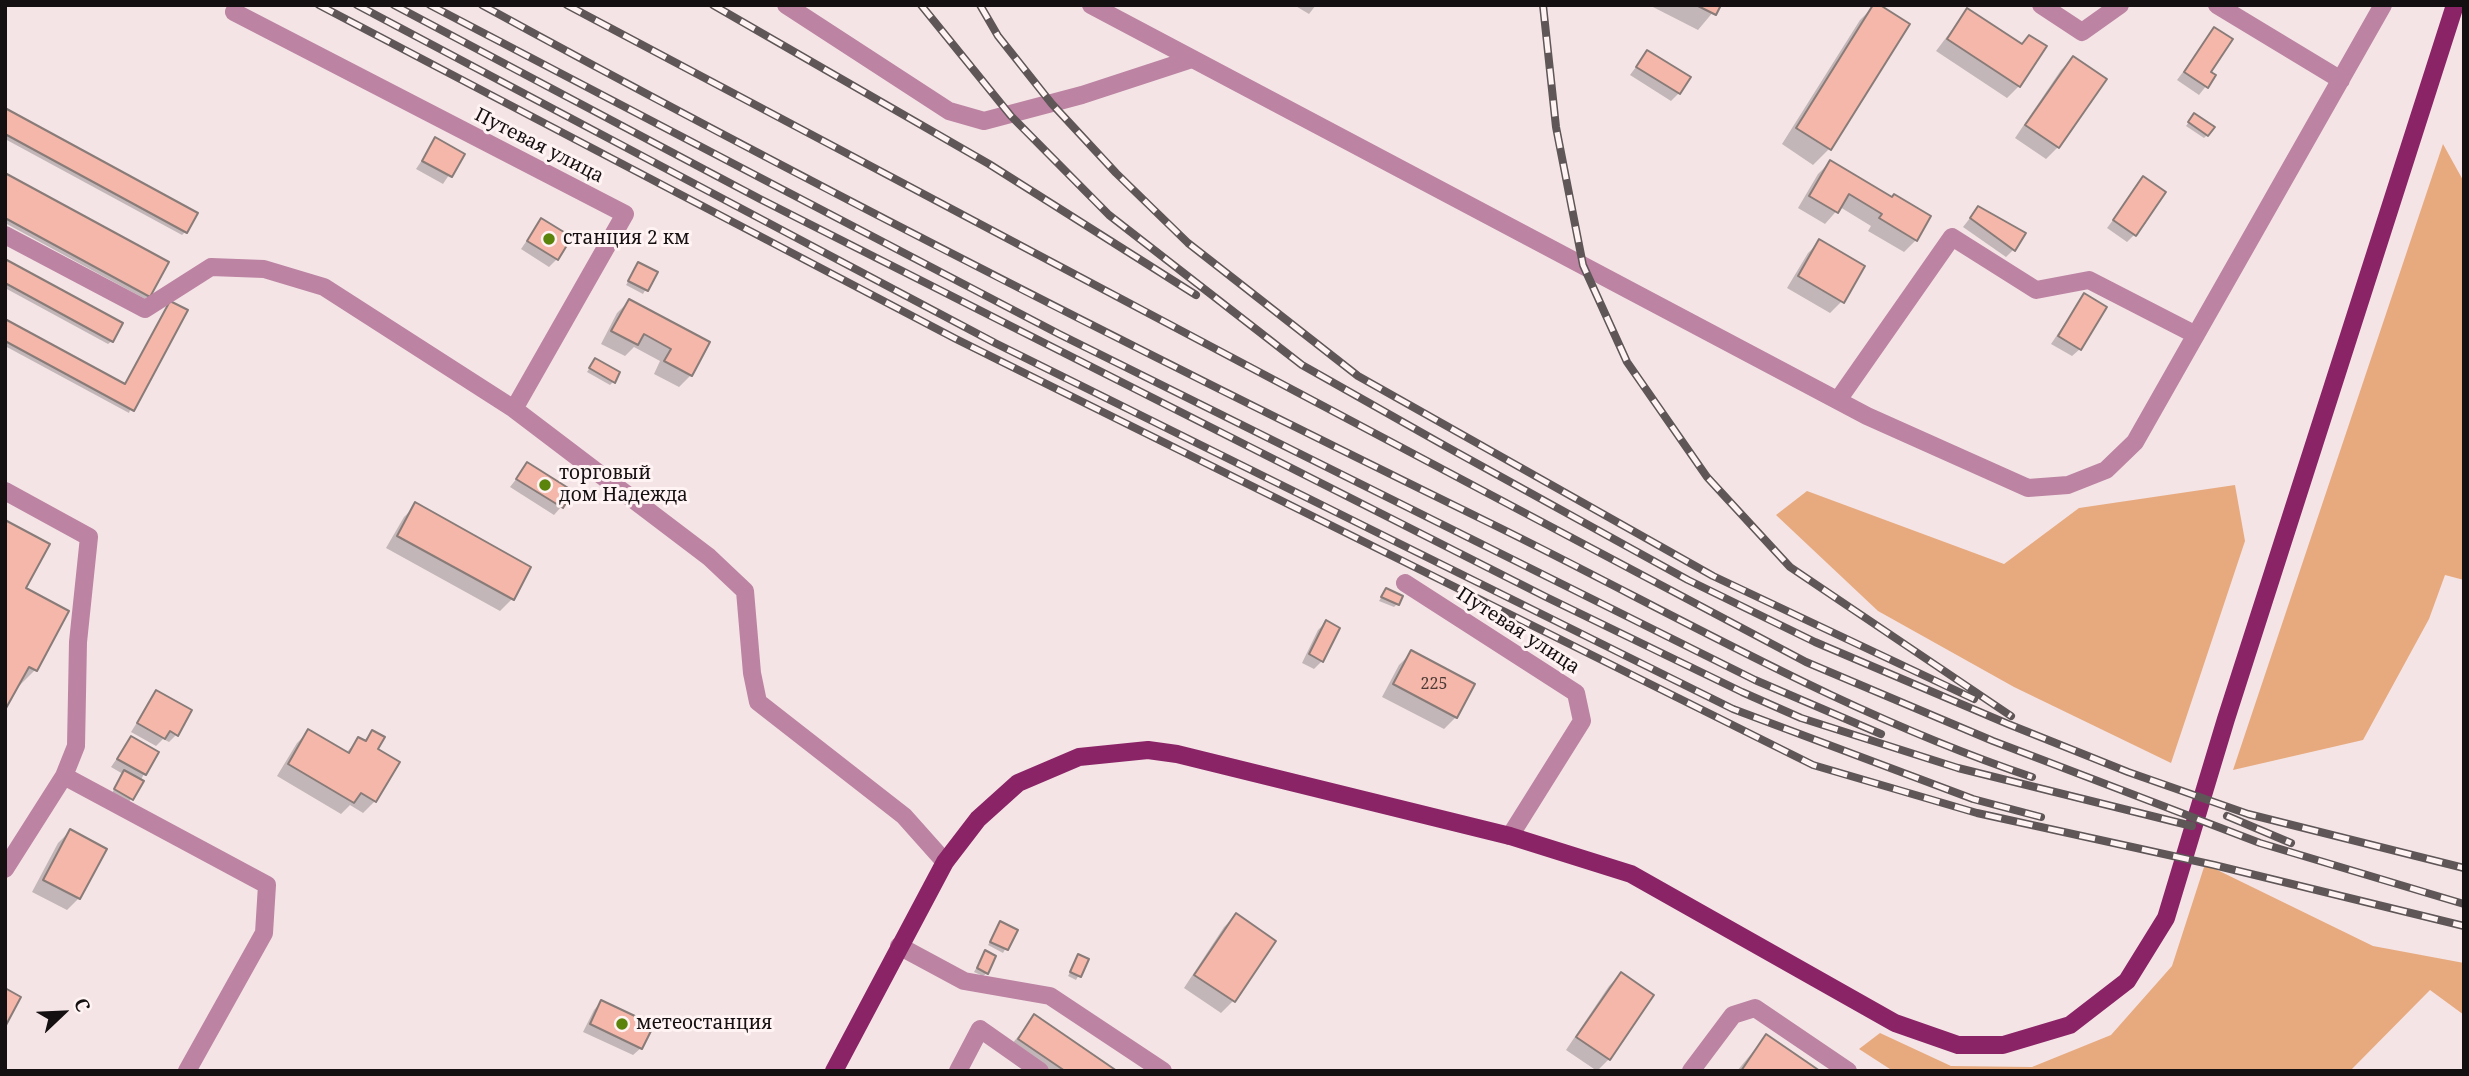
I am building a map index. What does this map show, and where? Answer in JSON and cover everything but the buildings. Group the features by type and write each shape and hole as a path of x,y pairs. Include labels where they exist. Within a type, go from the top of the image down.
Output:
{"main road":[{"path":"834,1071 945,862 978,819 1018,783 1079,757 1120,751 1148,750 1177,754 1510,836 1630,874 1895,1023 1958,1045 2003,1045 2070,1025 2127,981 2166,918 2226,719 2455,5"}],"street":[{"path":"786,5 949,111 984,121 1082,95 1192,59"},
{"path":"1091,5 1838,400 2028,488 2068,485 2106,470 2134,442 2383,5"},
{"path":"2041,5 2082,32 2120,5"},
{"path":"2217,5 2341,80"},
{"name":"Путевая улица","path":"233,12 625,214 514,409"},
{"path":"5,235 145,309 211,267 264,269 324,287 514,409 709,557 745,591 758,702 904,816 945,862"},
{"path":"1838,400 1952,237 2036,290 2089,280 2196,335"},
{"path":"5,491 89,537 78,642 76,746 64,776 5,869"},
{"name":"Путевая улица","path":"1405,583 1576,693 1582,721 1510,836"},
{"path":"64,776 267,885 264,933 187,1071"},
{"path":"899,946 964,981 1050,996 1163,1071"},
{"path":"1691,1071 1733,1015 1755,1008 1848,1071"},
{"path":"958,1071 980,1029 1040,1071"}],"shaded area":[{"path":"2443,144 2464,182 2464,580 2445,575 2429,619 2363,740 2233,770"},
{"path":"2235,485 2245,541 2171,763 2014,687 1878,611 1776,515 1807,491 2004,564 2079,508"},
{"path":"2205,864 2373,946 2464,963 2464,1015 2430,990 2350,1071 1893,1071 1859,1049 1880,1033 1951,1066 2032,1067 2111,1035 2172,966"}],"railway":[{"path":"319,5 956,339 1813,765 1977,813 2214,865 2464,926"},
{"path":"357,5 995,343 1733,709 1973,799 2041,817"},
{"path":"394,5 760,199 1546,597 1742,692 1801,718 1958,768 2192,826"},
{"path":"430,5 1059,334 1755,680 1881,734"},
{"path":"482,5 733,140 986,271 1826,693 1962,752 2032,777"},
{"path":"567,5 1806,662 1993,741 2260,843 2464,904"},
{"path":"713,5 989,164 1196,295"},
{"path":"921,5 1011,116 1109,215 1302,365 1447,447 1688,580 1815,642 2008,724 2128,772 2248,814 2464,868"},
{"path":"980,5 998,36 1052,104 1116,173 1188,243 1358,376 1713,576 1974,699"},
{"path":"1543,5 1556,127 1583,265 1627,362 1707,477 1790,567 2011,716"},
{"path":"2227,816 2291,843"}],"place":[{"name":"станция 2 км","path":"549,239"},
{"name":"торговый дом Надежда","path":"545,485"},
{"name":"метеостанция","path":"622,1024"}]}
